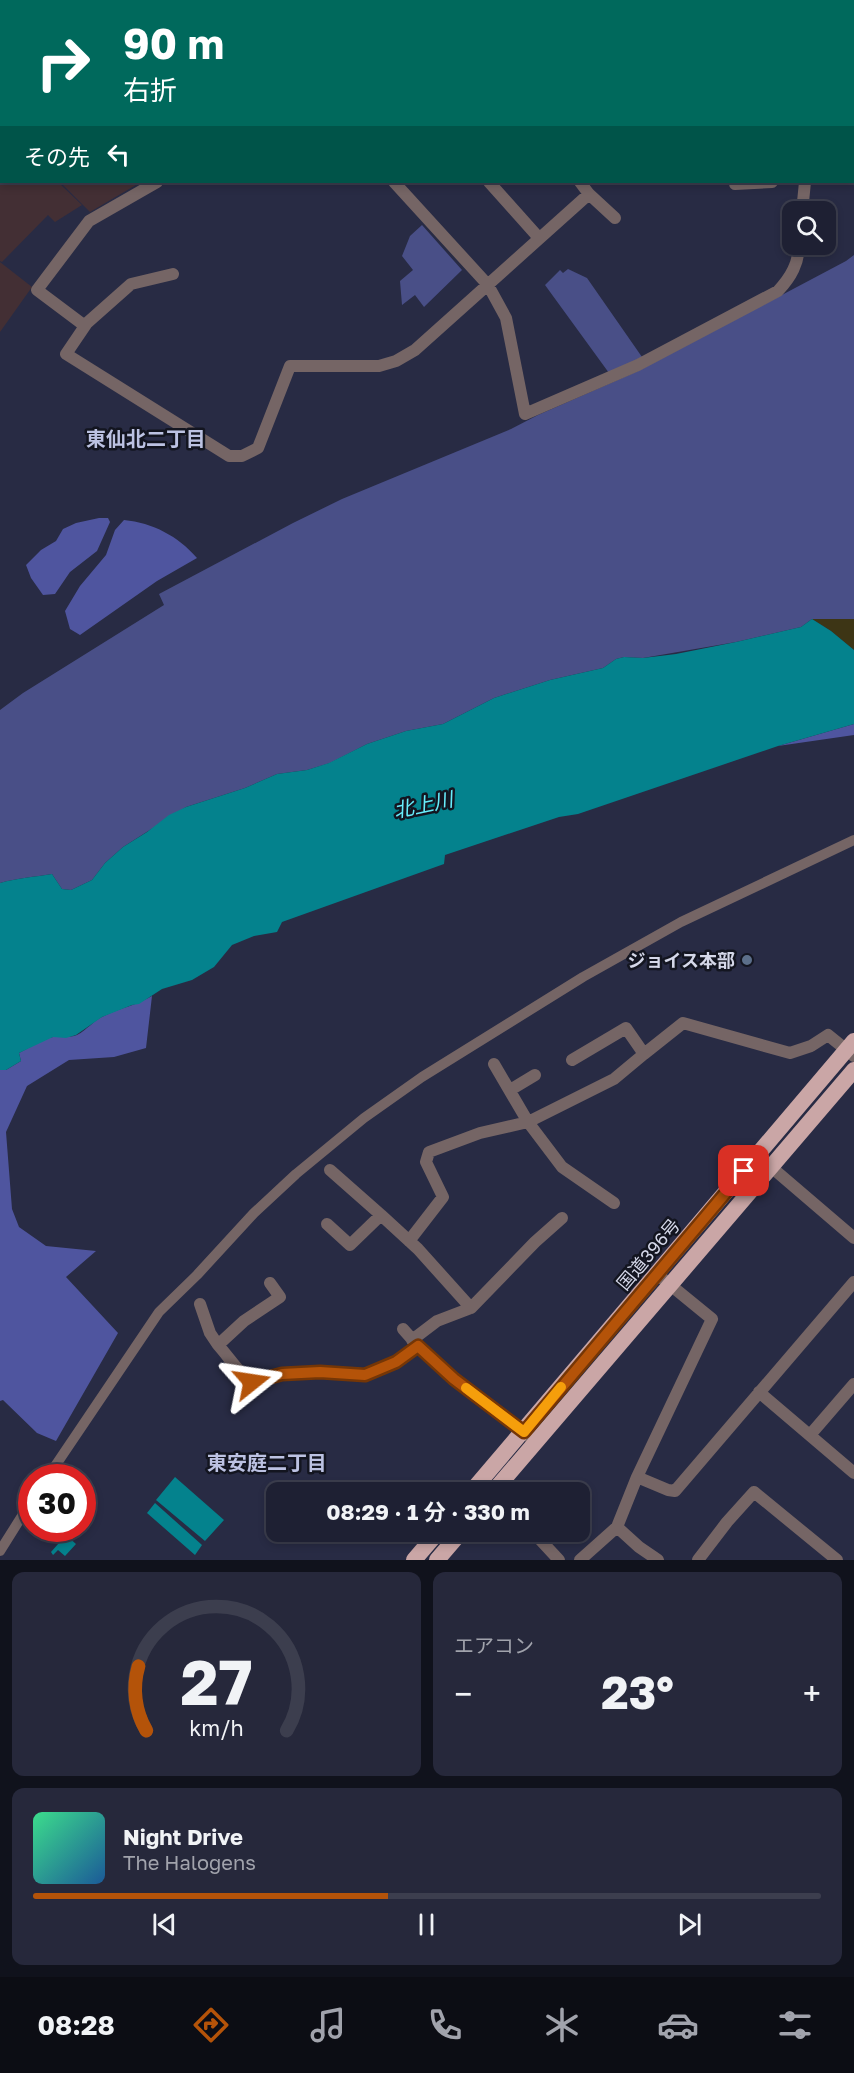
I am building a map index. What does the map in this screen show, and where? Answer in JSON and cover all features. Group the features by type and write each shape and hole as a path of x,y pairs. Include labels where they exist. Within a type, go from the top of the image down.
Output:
{"highway":[{"name":"国道396号","path":"502,1482 530,1437 657,1274 851,1049"},
{"name":"国道396号","path":"479,1482 530,1437 671,1286 770,1166 854,1070"},
{"path":"414,1560 429,1542"},
{"path":"437,1560 452,1542"}],"street":[{"path":"85,326 37,290 89,221 155,183"},
{"path":"395,183 488,285 506,318 525,414 638,365 778,291 788,280 799,255"},
{"path":"490,183 539,238"},
{"path":"581,183 615,218"},
{"path":"735,184 754,183"},
{"path":"803,201 805,183"},
{"path":"173,274 131,284 85,326 66,354 229,456 242,456 258,448 290,366 379,366 396,361 415,350 589,194"},
{"path":"56,1464 159,1312 197,1275 254,1213 296,1174 364,1118 450,1059 583,977 681,922 854,840"},
{"path":"409,1241 442,1197 426,1162 429,1152 480,1133 528,1122 614,1080 683,1023 790,1053 811,1046 828,1035 851,1049"},
{"path":"572,1060 626,1028 644,1054"},
{"path":"494,1064 528,1122 562,1167 614,1203"},
{"path":"510,1090 535,1075"},
{"path":"770,1166 854,1238"},
{"path":"330,1170 409,1241 471,1308"},
{"path":"327,1224 350,1245 381,1215"},
{"path":"200,1304 210,1333 218,1345 240,1374 252,1382 282,1374 320,1372 365,1375 396,1362 437,1321 471,1308 535,1242 562,1218"},
{"path":"580,1560 617,1527 637,1477 712,1319 657,1274"},
{"path":"218,1345 244,1321 280,1297 270,1283"},
{"path":"637,1477 675,1491 759,1392 851,1290"},
{"path":"403,1329 454,1379 530,1437"},
{"path":"810,1435 854,1384"},
{"path":"759,1392 854,1473"},
{"path":"484,1476 488,1482"},
{"path":"698,1560 754,1492 837,1560"},
{"path":"0,1551 18,1522"},
{"path":"617,1527 658,1560"},
{"path":"542,1542 559,1560"}],"shaded area":[{"path":"0,183 59,183 82,205 55,222 48,215 2,262 0,261"},
{"path":"61,183 139,183 90,212"},
{"path":"422,225 462,270 424,307 415,295 402,305 400,281 413,270 402,256 410,236"},
{"path":"854,255 854,619 812,619 801,627 736,642 643,658 616,659 603,668 550,680 494,698 443,724 406,731 367,744 330,763 307,770 277,774 245,788 186,807 123,847 105,863 92,880 71,890 62,889 52,874 0,883 0,710 23,693 164,605 159,594 293,523 342,499 511,429 638,371"},
{"path":"0,262 32,287 0,332"},
{"path":"568,269 587,278 642,357 609,373 545,285 560,270 563,273"},
{"path":"108,518 110,522 97,551 70,572 55,594 43,595 31,578 26,565 41,550 56,541 63,529 76,523"},
{"path":"124,520 145,524 164,532 182,543 197,558 157,581 80,635 70,629 65,611 80,586 106,555 115,530"},
{"path":"854,724 854,735 778,746"},
{"path":"152,996 146,1048 114,1057 69,1060 27,1086 6,1132 12,1209 19,1227 46,1246 96,1251 66,1277 118,1333 56,1441 37,1433 3,1400 0,1401 0,1070 6,1070 21,1061 19,1053 40,1042 53,1037 77,1035 100,1018"}],"sand":[{"path":"812,619 854,619 854,650 831,631"}],"water":[{"name":"北上川","path":"812,619 854,650 854,724 778,746 578,814 559,817 445,855 444,864 282,922 277,932 254,936 232,945 214,967 192,980 162,989 139,1004 102,1017 76,1035 66,1038 53,1037 19,1053 21,1061 6,1070 0,1070 0,883 52,874 62,889 71,890 92,880 105,863 123,847 169,815 186,807 245,788 277,774 307,770 329,763 367,744 406,731 443,724 494,698 550,680 603,668 616,659 676,654 736,642 801,627"},
{"path":"175,1477 224,1520 205,1541 156,1500"},
{"path":"155,1503 202,1545 195,1555 147,1513"},
{"path":"60,1542 76,1544 65,1556 58,1550 53,1555 51,1552"}],"slow traffic":[{"path":"466,1388 524,1432 561,1387"}],"place":[{"name":"ジョイス本部","path":"747,960"}],"district":[{"name":"東仙北二丁目","path":"146,438"},
{"name":"東安庭二丁目","path":"267,1462"}],"route":[{"path":"252,1382 282,1374 320,1372 365,1375 396,1362 418,1346 454,1379 524,1432 744,1171"}]}
